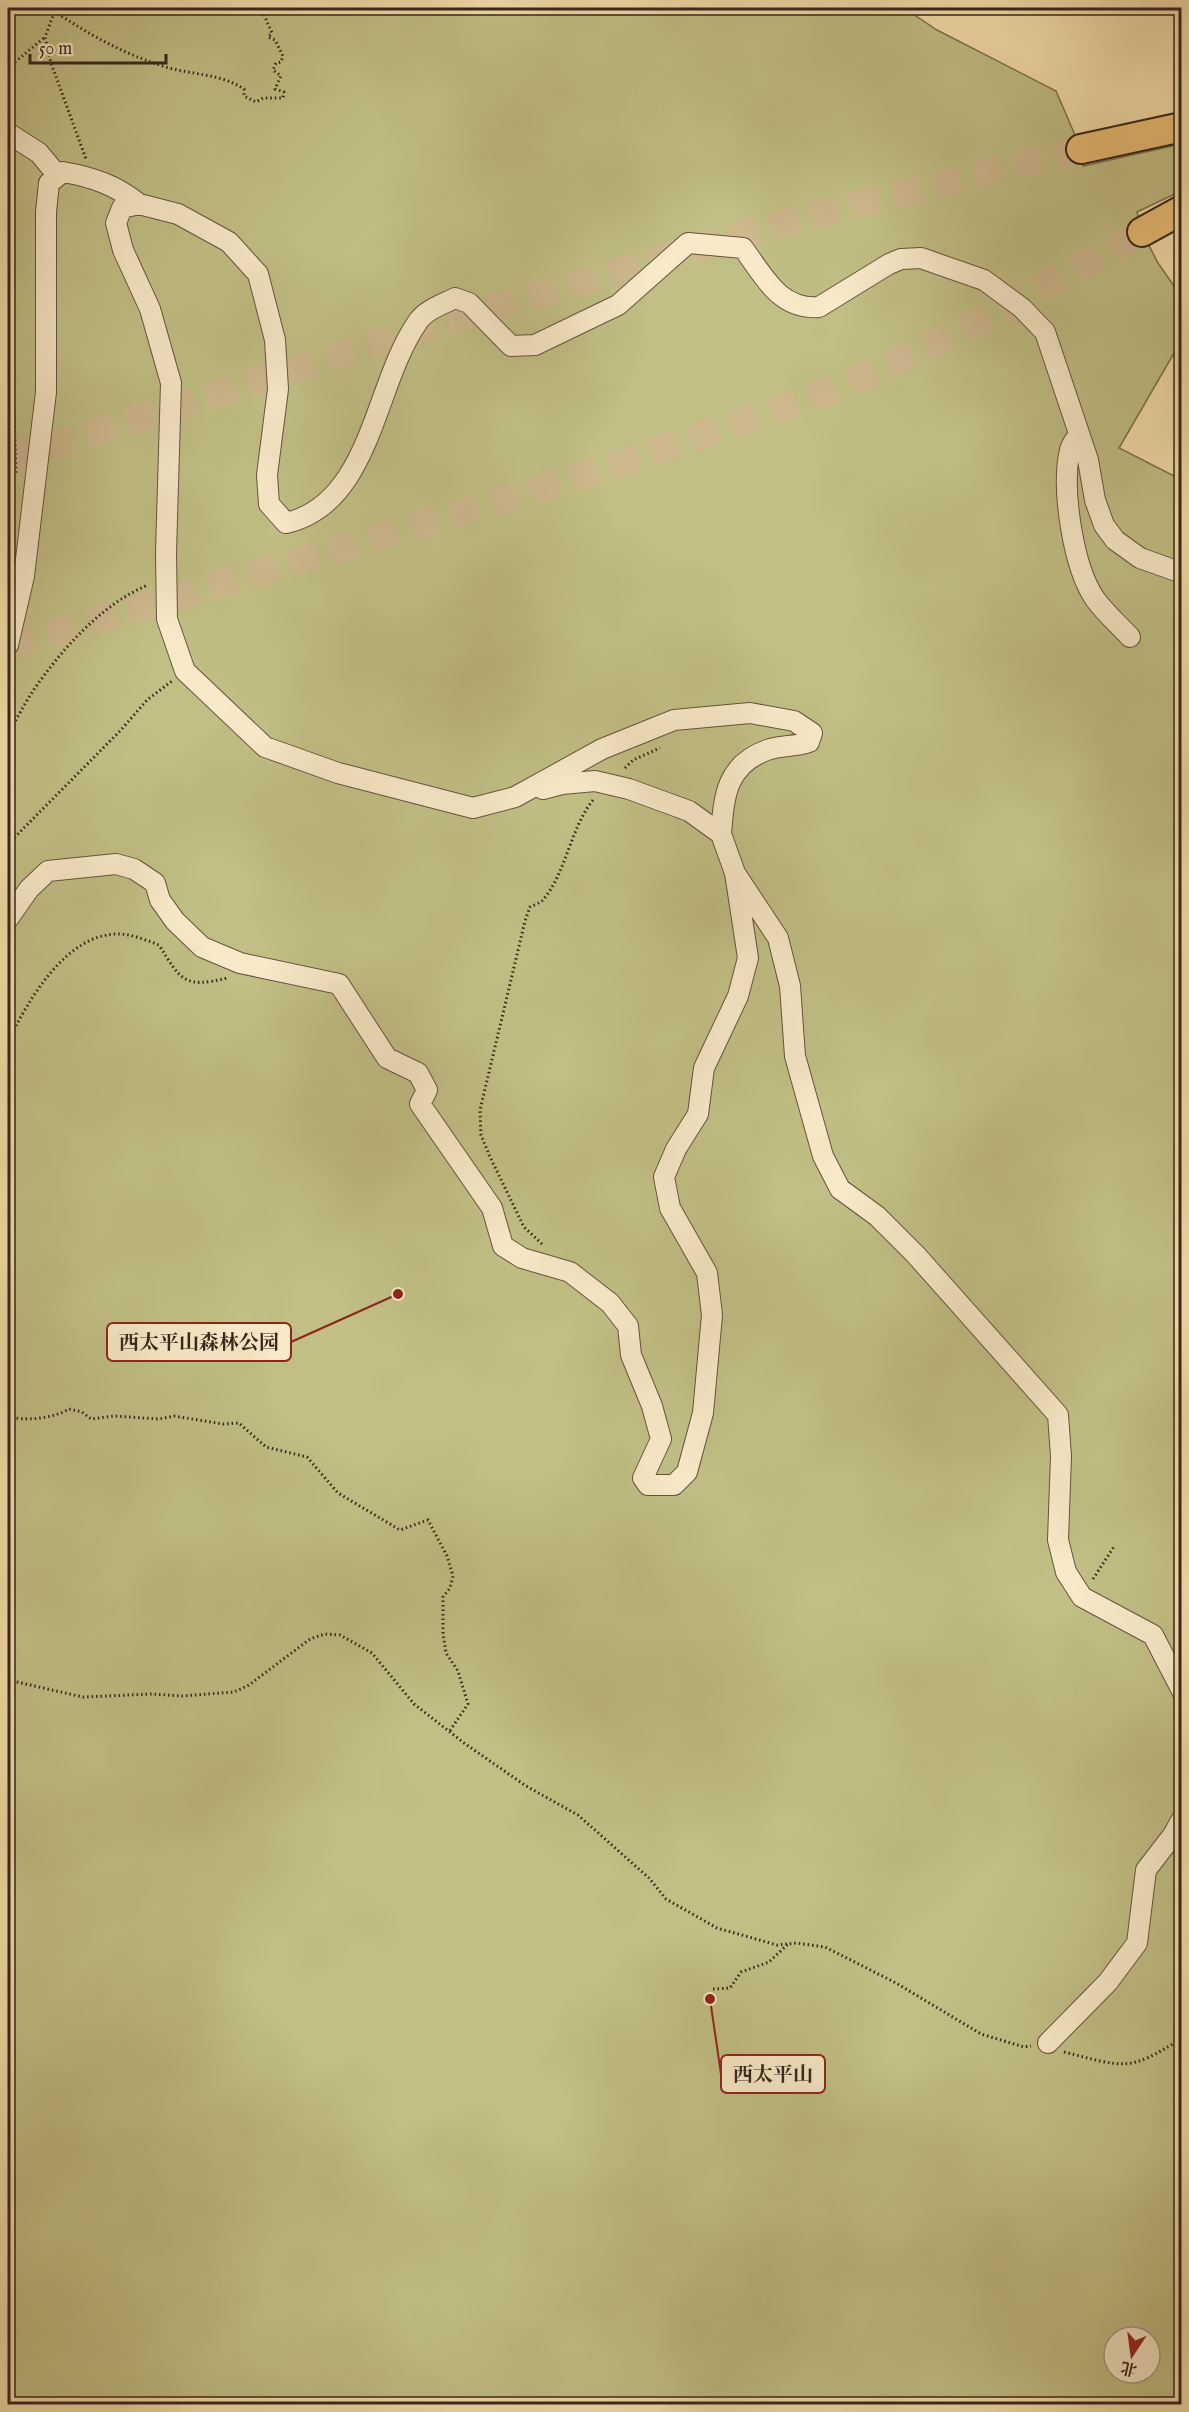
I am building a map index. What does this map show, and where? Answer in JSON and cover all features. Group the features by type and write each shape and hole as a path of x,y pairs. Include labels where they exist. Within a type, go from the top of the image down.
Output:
{"highway":[{"path":"1081,149 1182,127"},
{"path":"1142,232 1182,210"}],"lane":[{"path":"8,133 39,153 58,176"},
{"path":"8,645 24,576 46,392 46,212 49,183 63,172 93,178 125,193 139,204 178,214 228,242 258,274 275,339 278,389 267,475 269,504 286,523 305,518 331,500 355,467 375,413 416,323 427,312 454,298 469,303 511,346 535,345 618,305 688,243 742,248 781,297 804,308 819,306 901,259 921,258 984,280 1022,308 1045,332 1088,460 1095,500 1104,525 1115,540 1140,558 1182,573"},
{"path":"139,204 122,208 116,224 123,250 150,309 171,383 167,619 186,671 265,747 338,772 473,808 562,784 595,781 689,811 721,834"},
{"path":"1079,434 1070,448 1068,469 1071,528 1083,576 1095,599 1130,637"},
{"path":"8,920 29,889 48,870 116,864 134,869 155,883 160,900 175,921 202,947 240,963 339,984 387,1058 418,1073 427,1090 420,1104 492,1208 503,1246 522,1258 570,1272 610,1303 628,1326 631,1355 652,1406 661,1438 643,1478 648,1485 674,1485 687,1472 703,1413 712,1315 706,1273 670,1208 664,1177 676,1149 698,1114 704,1068 738,996 748,958 735,873 721,834 723,800 737,767 768,750 794,747 809,742 812,734 794,722 750,713 674,720 602,749 515,797"},
{"path":"735,873 778,938 790,986 795,1056 823,1156 840,1189 877,1216 916,1255 1058,1415 1061,1456 1058,1540 1066,1572 1082,1597 1153,1635 1182,1692"},
{"path":"1048,2043 1108,1982 1137,1943 1146,1870 1182,1819"}],"path":[{"path":"8,68 45,37 55,9 99,41 168,68 230,80 244,89 244,96 256,102 263,98 283,98 284,92 275,90 281,76 273,70 283,56 275,40 268,37 272,33 261,8"},
{"path":"45,37 51,63 93,178"},
{"path":"8,350 14,413 14,467 19,481 35,481"},
{"path":"8,732 35,688 74,640 127,596 166,577"},
{"path":"8,844 121,730 147,700 186,671"},
{"path":"544,1245 524,1227 481,1135 480,1110 525,921 530,907 542,902 555,878 581,815 604,783 633,760 663,746"},
{"path":"8,1042 43,984 80,943 121,933 159,945 177,974 187,980 207,983 230,977"},
{"path":"8,1416 36,1418 62,1414 69,1409 82,1412 91,1419 114,1416 159,1419 174,1416 223,1424 239,1423 266,1447 307,1456 338,1493 400,1530 428,1520 447,1556 453,1576 450,1588 443,1597 443,1634 446,1653 458,1671 468,1704 450,1731"},
{"path":"1082,1597 1115,1545"},
{"path":"8,1680 83,1697 152,1694 182,1696 234,1692 249,1685 310,1639 325,1634 340,1635 372,1653 414,1704 519,1781 578,1815 649,1878 666,1899 717,1928 777,1945 825,1947 997,2041 1024,2047 1048,2043 1058,2050 1121,2066 1148,2060 1182,2038"},
{"path":"712,1989 730,1988 741,1972 769,1962 788,1944"}],"shaded area":[{"path":"8,8 904,8 937,30 1056,91 1081,149 1083,166 1181,144 1181,191 1137,212 1142,232 1158,263 1181,296 1181,341 1119,448 1182,480 1181,2404 10,2404 8,2400"}],"tunnel":[{"path":"8,460 441,322 594,279 758,229 1081,149"},
{"path":"8,646 546,487 718,430 849,383 979,322 1142,232"}],"place":[{"name":"西太平山森林公园","path":"398,1294"},
{"name":"西太平山","path":"710,1999"}]}
